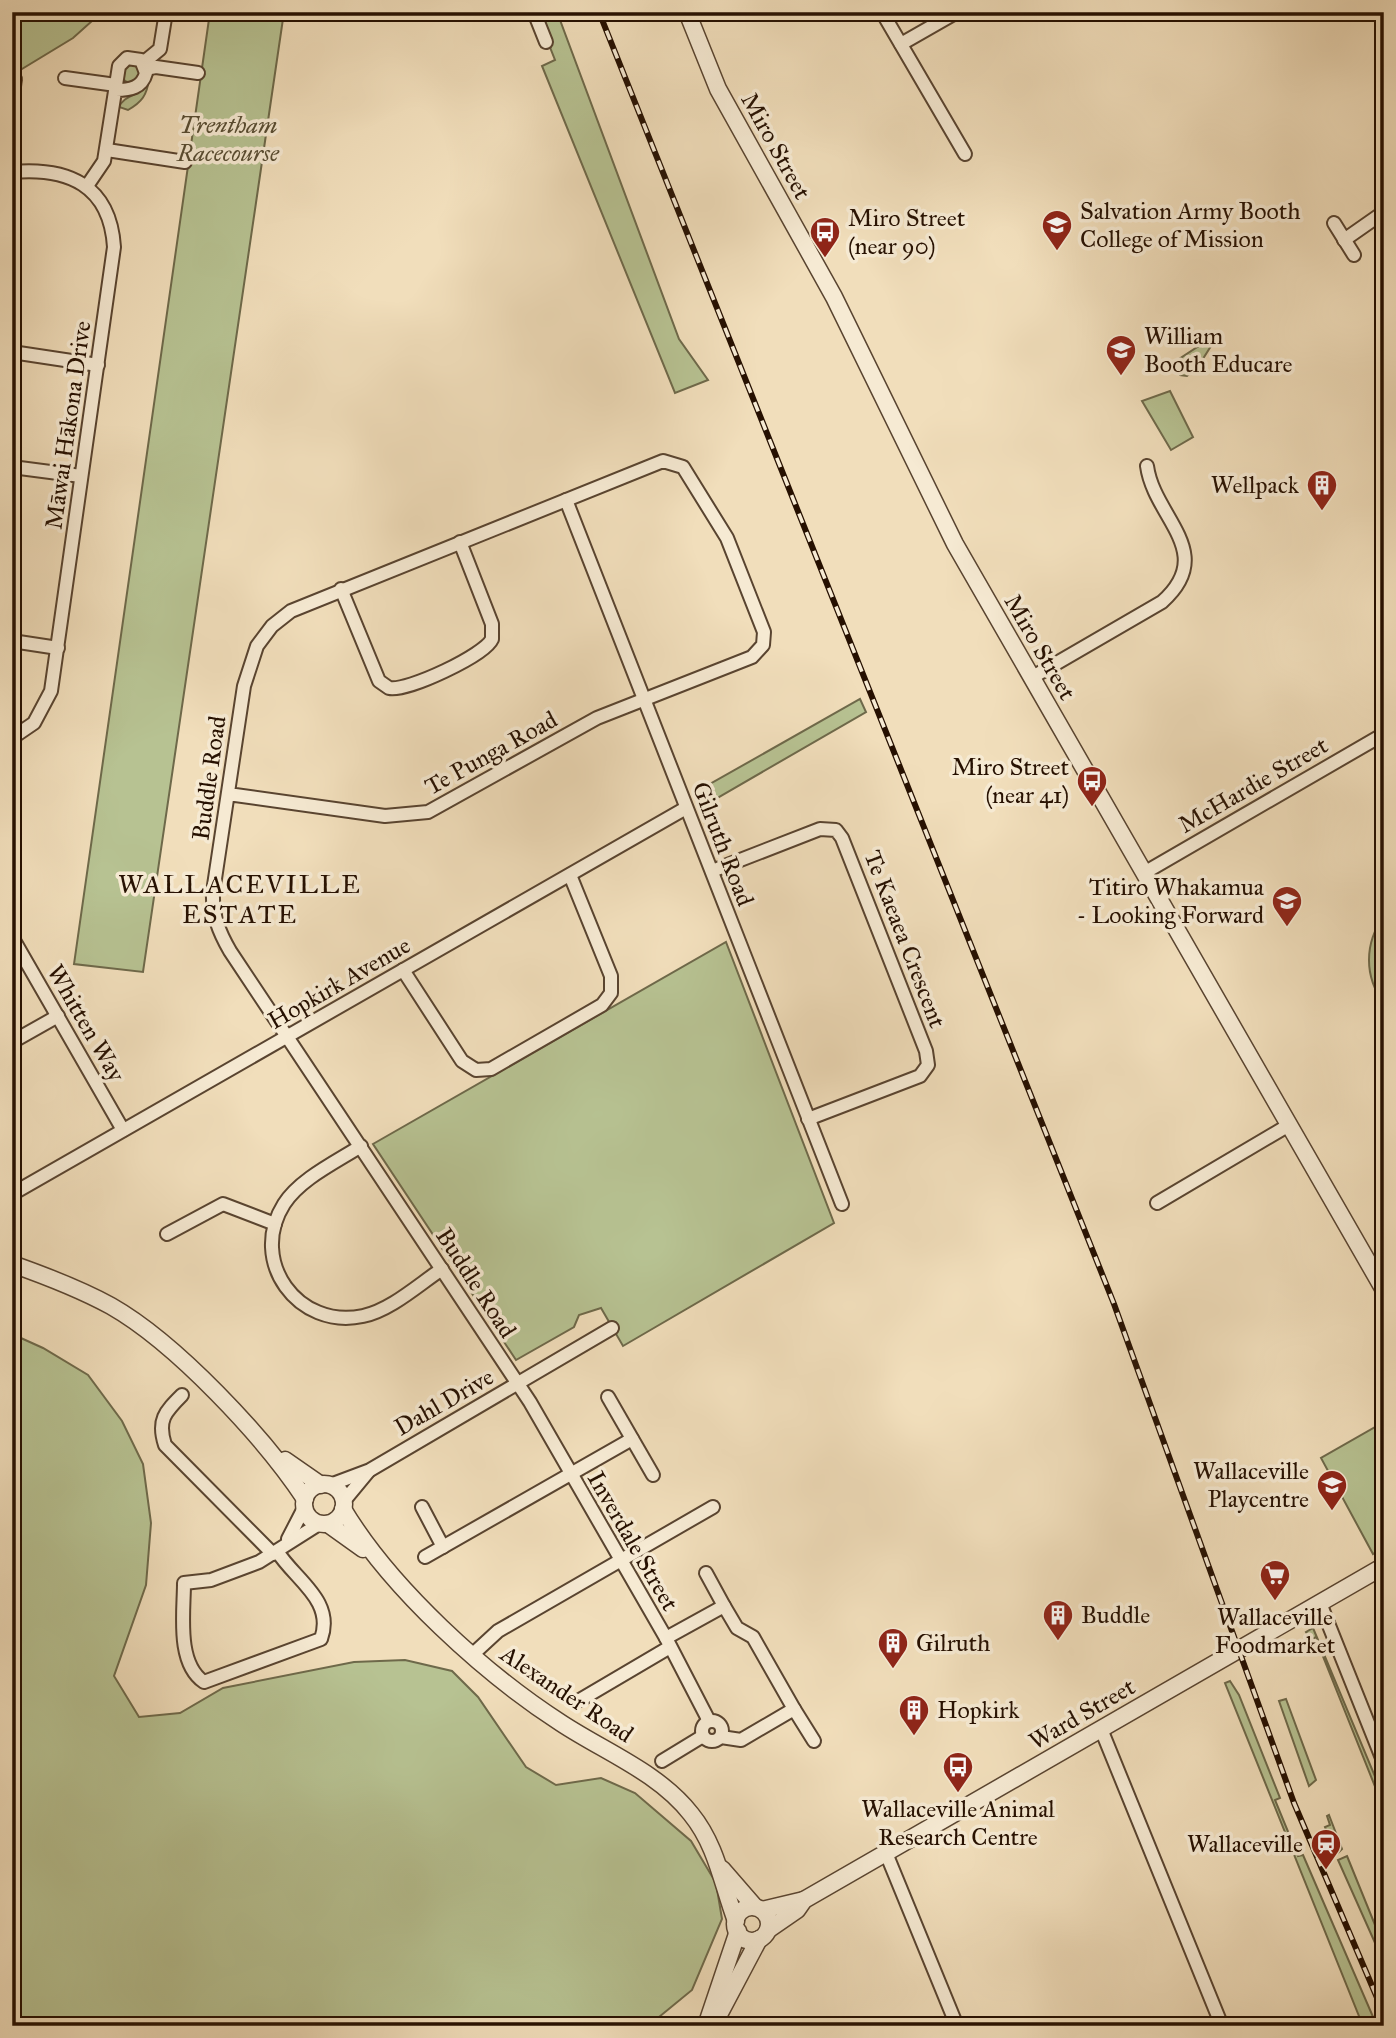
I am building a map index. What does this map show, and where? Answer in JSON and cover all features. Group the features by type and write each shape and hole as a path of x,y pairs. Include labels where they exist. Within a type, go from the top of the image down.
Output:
{"street":[{"path":"65,78 116,87 136,87 145,78 144,66 160,49 166,12"},
{"path":"534,12 546,42"},
{"name":"Miro Street","path":"687,12 718,89 816,263 949,532 1384,1290"},
{"path":"882,12 965,154"},
{"path":"901,44 957,12"},
{"path":"12,172 54,172 87,186 101,167 107,150 119,66 124,60 134,57 144,66 198,73"},
{"path":"12,100 15,79"},
{"path":"107,150 185,162"},
{"name":"Māwai Hākona Drive","path":"12,738 34,723 51,691 98,365 114,247 107,212 87,186"},
{"path":"1344,240 1384,212"},
{"path":"1334,223 1354,255"},
{"path":"12,352 98,365"},
{"name":"Te Punga Road","path":"228,794 385,816 417,815 447,803 597,718 756,655 764,640 763,627 725,534 679,464 663,461 566,500"},
{"path":"1031,678 1162,602 1175,590 1182,578 1186,552 1149,480 1147,466"},
{"path":"12,467 81,477"},
{"name":"Buddle Road","path":"517,1384 222,938 214,915 213,892 247,671 257,646 272,626 291,611 341,589 566,500"},
{"name":"Gilruth Road","path":"566,500 808,1119 830,1193 842,1205"},
{"path":"341,589 379,681 389,688 408,687 479,653 492,639 492,624 460,542"},
{"path":"12,640 58,648"},
{"name":"McHardie Street","path":"1144,873 1384,734"},
{"name":"Hopkirk Avenue","path":"12,1194 687,808"},
{"name":"Te Kaeaea Crescent","path":"712,871 820,829 836,830 847,850 926,1051 928,1065 920,1076 808,1119"},
{"path":"403,970 462,1061 476,1070 491,1069 602,1005 611,993 611,976 570,875"},
{"name":"Whitten Way","path":"12,937 123,1130"},
{"path":"12,1042 58,1016"},
{"path":"1157,1203 1289,1125"},
{"path":"361,1146 292,1193 275,1224 271,1250 279,1279 300,1303 324,1315 354,1318 370,1314 442,1269"},
{"path":"167,1234 223,1204 275,1224"},
{"name":"Alexander Road","path":"12,1264 90,1295 135,1322 177,1356 263,1444 305,1504 310,1519 324,1524 379,1561 472,1655 521,1697 662,1784 692,1815 720,1867 737,1926"},
{"name":"Dahl Drive","path":"325,1485 370,1470 612,1328"},
{"name":"Inverdale Street","path":"517,1384 668,1643 709,1721 721,1725 721,1737"},
{"path":"182,1395 163,1414 161,1422 165,1445 279,1549 318,1599 323,1613 321,1639 215,1680 204,1682 198,1678 184,1644 184,1583 211,1580 279,1549 339,1518 344,1505"},
{"path":"608,1397 653,1475"},
{"path":"425,1557 632,1439"},
{"name":"Alexander Road","path":"263,1444 325,1485 339,1491 344,1505 379,1561"},
{"name":"Dahl Drive","path":"344,1505 370,1470"},
{"path":"279,1549 310,1491 325,1485"},
{"path":"422,1507 443,1547"},
{"path":"472,1655 498,1631 713,1507"},
{"name":"Ward Street","path":"759,1909 803,1900 1384,1566"},
{"path":"706,1573 737,1628 753,1637 814,1741"},
{"path":"1320,1603 1384,1763"},
{"path":"580,1700 724,1606"},
{"path":"703,1736 711,1742 721,1737 741,1740 794,1709"},
{"path":"703,1736 703,1726 709,1721"},
{"path":"1101,1729 1222,2026"},
{"path":"662,1760 703,1736"},
{"path":"886,1853 957,2026"},
{"name":"Alexander Road","path":"720,1867 759,1909"},
{"name":"Ward Street","path":"713,2026 763,1935 797,1910 803,1900"},
{"path":"706,2026 737,1926 745,1909 759,1909 768,1919 763,1935 749,1940 737,1926"}],"green space":[{"path":"12,12 102,12 73,38 12,75"},
{"name":"Trentham Racecourse","path":"210,12 284,12 143,972 74,964"},
{"path":"536,12 557,12 679,339 708,380 675,393 542,66 555,60"},
{"path":"131,65 137,68 140,74 137,80 131,83 125,80 122,74 125,68"},
{"path":"149,79 140,101 128,110 119,107 126,99 143,89"},
{"path":"1205,342 1211,346 1199,365 1187,376 1180,375 1176,361"},
{"path":"1170,391 1193,437 1171,450 1142,401"},
{"path":"860,699 866,712 700,808 694,793"},
{"path":"1384,916 1384,1003 1373,982 1369,960 1373,937"},
{"path":"726,942 834,1223 623,1346 601,1308 579,1315 574,1327 516,1360 373,1144"},
{"path":"12,1334 43,1348 88,1375 122,1421 143,1464 151,1523 146,1585 114,1676 139,1717 180,1713 223,1688 354,1662 405,1660 452,1671 478,1697 526,1767 556,1785 601,1778 635,1793 691,1841 716,1883 722,1919 692,1990 648,2026 12,2026"},
{"path":"1384,1422 1384,1547 1373,1554 1321,1458"},
{"path":"1313,1628 1384,1798 1384,1809 1320,1649 1312,1649 1319,1643 1316,1637 1311,1640 1306,1632"},
{"path":"1230,1681 1239,1695 1280,1798 1275,1800 1298,1856 1303,1855 1377,2026 1363,2026 1225,1683"},
{"path":"1286,1699 1316,1780 1309,1786 1279,1701"},
{"path":"1329,1815 1342,1849 1336,1855 1325,1827 1330,1825"},
{"path":"1347,1856 1384,1947 1384,1963 1338,1860"}],"railway":[{"path":"599,12 1114,1304 1294,1803 1384,2014"}],"place":[{"name":"Salvation Army Booth College of Mission","path":"1057,252"},
{"name":"Miro Street (near 90)","path":"825,259"},
{"name":"William Booth Educare","path":"1121,377"},
{"name":"Wellpack","path":"1322,512"},
{"name":"Miro Street (near 41)","path":"1092,808"},
{"name":"Titiro Whakamua - Looking Forward","path":"1287,928"},
{"name":"Wallaceville Playcentre","path":"1332,1512"},
{"name":"Wallaceville Foodmarket","path":"1275,1602"},
{"name":"Buddle","path":"1058,1642"},
{"name":"Gilruth","path":"893,1670"},
{"name":"Hopkirk","path":"914,1737"},
{"name":"Wallaceville Animal Research Centre","path":"958,1794"},
{"name":"Wallaceville","path":"1326,1871"}],"district":[{"name":"WALLACEVILLE ESTATE","path":"240,899"}]}
